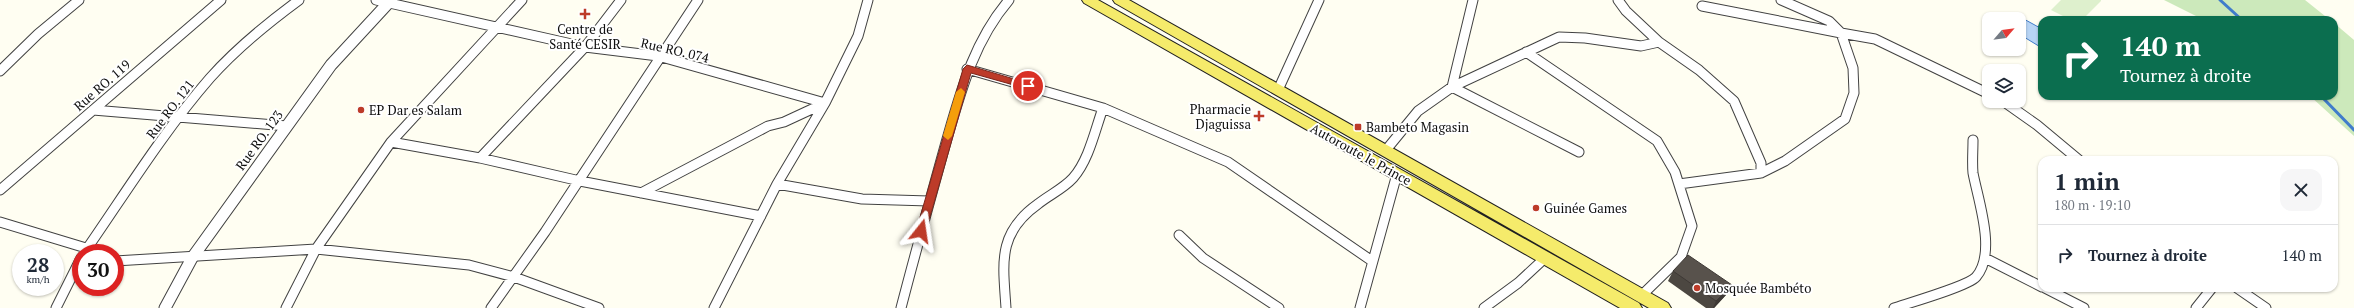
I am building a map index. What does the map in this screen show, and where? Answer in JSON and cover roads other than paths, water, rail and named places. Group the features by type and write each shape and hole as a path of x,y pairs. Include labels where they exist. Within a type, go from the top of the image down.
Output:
{"main road":[{"name":"Autoroute le Prince","path":"1088,0 1545,258 1638,302 1663,308"},
{"name":"Autoroute le Prince","path":"1119,0 1386,150 1638,302"}],"street":[{"path":"0,71 38,34 79,0"},
{"name":"Rue RO. 119","path":"0,190 222,0"},
{"name":"Rue RO. 121","path":"90,244 178,117 211,77 276,17 299,0"},
{"name":"Rue RO. 074","path":"376,0 390,1 496,28 585,47 658,56 825,103"},
{"path":"286,308 316,250 391,142 522,0"},
{"path":"480,158 585,47 622,0"},
{"path":"490,308 514,278 580,181 658,56 698,0"},
{"path":"714,308 777,184 825,103 858,36 868,0"},
{"path":"901,308 929,201 967,69 998,11 1009,0"},
{"path":"1278,90 1319,0"},
{"path":"1452,87 1473,0"},
{"path":"1618,0 1626,11 1659,42 1699,70 1734,101 1761,163 1761,173"},
{"path":"1679,184 1761,173 1785,161 1845,119 1854,93 1853,68 1842,33 1829,21 1781,0"},
{"name":"Rue RO. 123","path":"165,308 192,258 331,65 390,1"},
{"path":"1702,6 1875,40 1982,91"},
{"path":"1386,150 1418,110 1452,87 1559,37 1585,38 1641,46 1659,42"},
{"path":"1526,52 1656,141 1675,172 1692,226 1681,257 1638,302"},
{"path":"967,69 1103,108 1228,162 1372,261"},
{"path":"1452,87 1579,152"},
{"path":"641,194 666,178 762,130 825,103"},
{"path":"1006,308 1004,253 1009,231 1022,215 1073,178 1081,164 1103,108"},
{"path":"2013,108 2037,125 2074,156"},
{"path":"93,110 287,126"},
{"path":"1894,308 1950,289 1976,277 1985,258 1984,219 1973,172 1974,140"},
{"path":"391,142 480,158 641,194 761,216"},
{"path":"1360,308 1397,174"},
{"path":"777,184 862,199 929,201"},
{"path":"0,222 72,252"},
{"path":"1178,235 1203,258 1279,308"},
{"path":"124,261 316,250 469,265 514,278 599,308"},
{"path":"1484,308 1518,283 1545,258"},
{"path":"1985,258 2038,285"},
{"name":"Rue RO. 121","path":"56,308 72,276"},
{"path":"2053,292 2084,308"},
{"path":"2196,308 2209,292"},
{"path":"2243,292 2266,308"}],"water":[{"path":"2026,20 2038,27 2038,46 2026,38"}],"waterway":[{"path":"2220,0 2238,16"},
{"path":"2325,100 2354,130"}],"place":[{"name":"Centre de Santé CESIR","path":"585,14"},
{"name":"EP Dar es Salam","path":"361,110"},
{"name":"Pharmacie Djaguissa","path":"1259,116"},
{"name":"Bambeto Magasin","path":"1358,127"},
{"name":"Guinée Games","path":"1536,208"},
{"name":"Mosquée Bambéto","path":"1697,288"}]}
